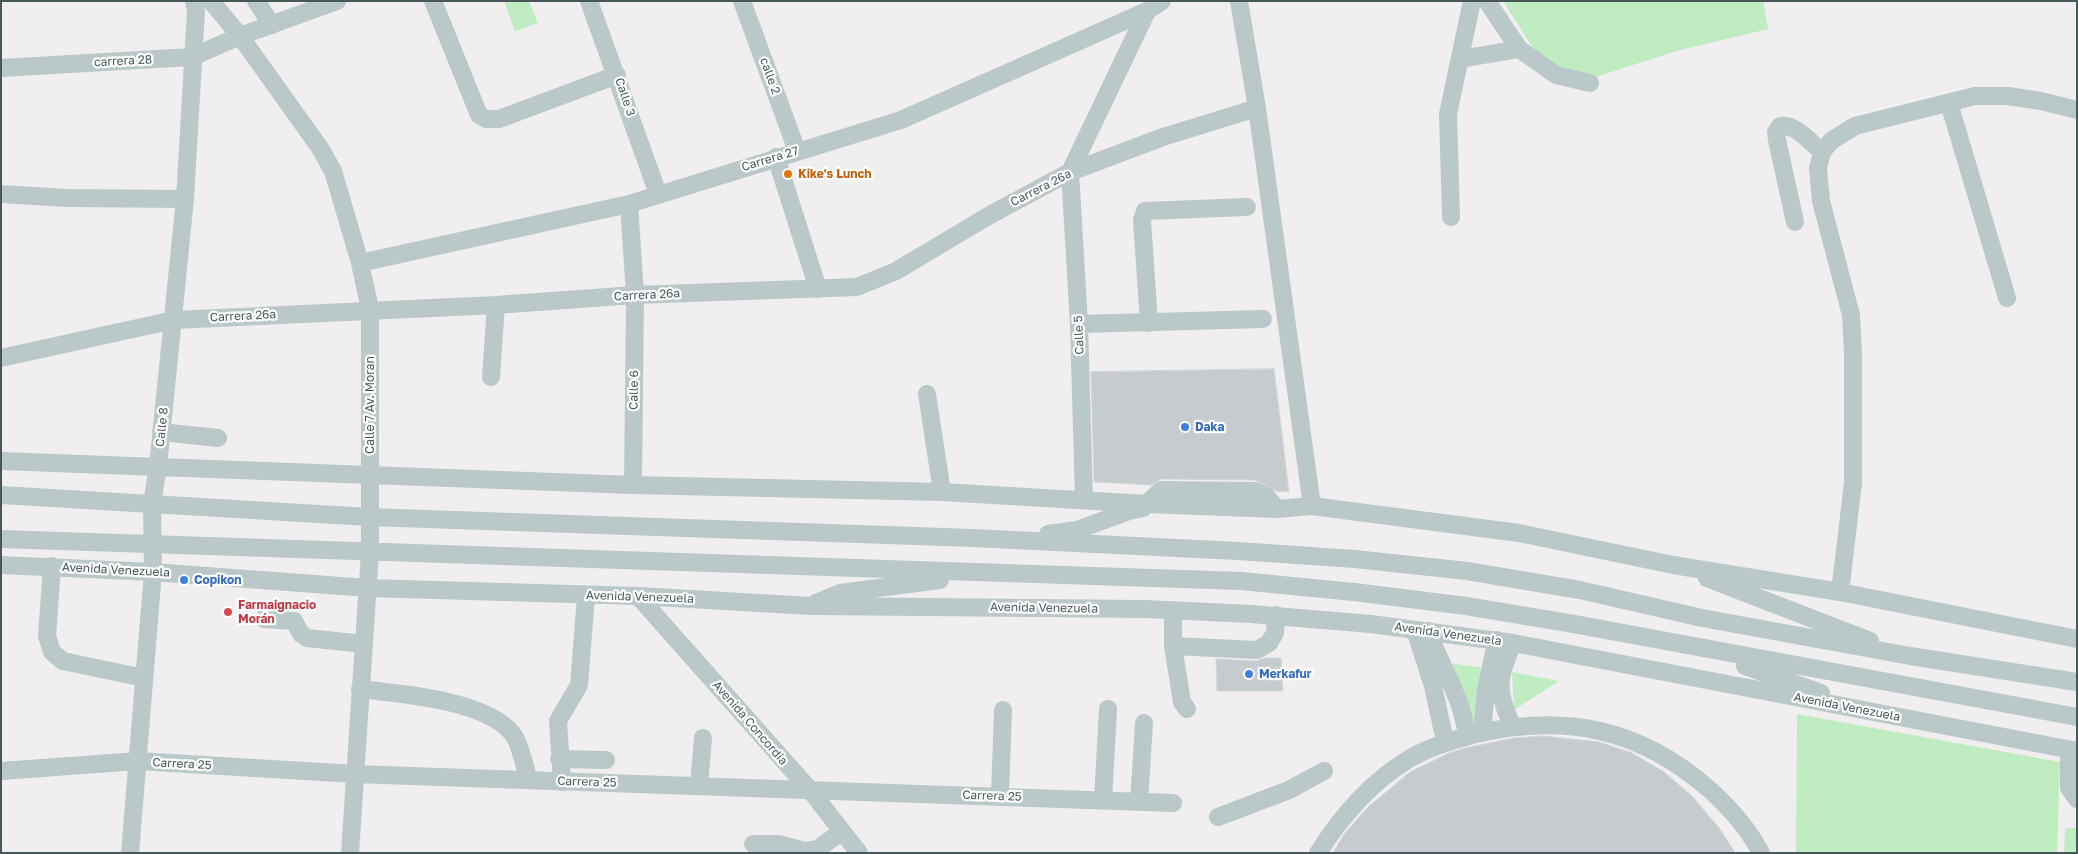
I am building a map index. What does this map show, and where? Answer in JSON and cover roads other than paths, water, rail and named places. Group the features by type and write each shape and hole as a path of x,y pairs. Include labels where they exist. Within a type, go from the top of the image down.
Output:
{"street":[{"name":"Calle 8","path":"130,853 153,572 152,504 174,320 185,199 196,11 194,1"},
{"name":"Calle 7 Av. Moran","path":"211,1 240,36 320,148 333,171 360,263 370,310 370,552 350,853"},
{"path":"256,1 272,24"},
{"name":"carrera 28","path":"1,68 192,57 240,36 338,1"},
{"path":"433,1 479,115 486,119 499,118 617,75"},
{"name":"Calle 3","path":"589,1 658,194"},
{"name":"calle 2","path":"742,1 798,151"},
{"name":"Carrera 27","path":"360,263 629,204 776,157 901,120 1147,11 1162,1"},
{"path":"1238,1 1257,108 1312,506"},
{"path":"1451,216 1448,114 1472,1"},
{"path":"1487,1 1519,49 1556,75 1590,84"},
{"path":"1070,172 1147,11"},
{"path":"1460,59 1519,49"},
{"path":"1840,592 1854,483 1854,353 1851,315 1821,201 1818,168 1822,152 1831,141 1855,126 1975,96 2008,96 2041,101 2077,110"},
{"path":"1949,103 2007,298"},
{"name":"Carrera 26a","path":"1,358 174,320 496,305 635,295 857,287 896,271 990,215 1070,172 1163,137 1257,108"},
{"path":"1795,222 1776,132 1780,126 1787,124 1822,152"},
{"path":"776,157 818,289"},
{"name":"Calle 5","path":"1070,172 1079,324 1084,499"},
{"path":"1,194 67,198 185,199"},
{"name":"Calle 6","path":"629,204 635,295 633,485"},
{"path":"1149,323 1142,220 1145,211 1247,207"},
{"path":"492,377 496,305"},
{"path":"1079,324 1263,319"},
{"path":"927,394 942,492"},
{"path":"161,432 218,438"},
{"path":"1,461 633,485 942,492 1146,504 1173,503 1277,509 1312,506 1518,534 1673,566 1840,592 2077,639"},
{"path":"1146,504 1161,490 1255,491 1266,496 1277,509"},
{"path":"1,496 369,517 1008,540 1247,552 1467,570 1580,590 1702,618 1910,656 2077,682"},
{"path":"1008,540 1077,530 1129,511 1173,503"},
{"path":"1,539 1241,581 1354,592 1564,622 2077,717"},
{"name":"Avenida Venezuela","path":"1,565 153,572 368,588 586,596 638,596 811,606 1173,610 1276,616 1421,630 1505,642 2073,750"},
{"path":"52,566 47,636 52,652 63,661 144,678"},
{"path":"1673,566 1910,656"},
{"path":"811,606 840,593 980,573"},
{"path":"562,782 558,721 579,685 586,596"},
{"name":"Avenida Concordia","path":"638,596 810,790 859,853"},
{"path":"1173,610 1173,646 1182,702 1187,709"},
{"path":"1173,646 1257,650 1269,643 1275,633 1276,616"},
{"path":"264,619 294,621 301,634 308,638 364,644"},
{"path":"1421,630 1443,732"},
{"path":"1421,630 1438,657 1475,734"},
{"path":"1475,734 1486,689 1505,642"},
{"path":"1505,642 1499,685 1501,700 1509,718"},
{"path":"1697,648 1875,713"},
{"path":"360,689 470,706 494,718 513,734 529,780"},
{"path":"1000,796 1003,710"},
{"path":"1102,800 1108,710"},
{"path":"1140,802 1144,723"},
{"path":"1318,853 1346,813 1382,778 1412,757 1434,747 1475,734 1517,726 1557,724 1597,729 1630,738 1666,757 1699,780 1734,813 1761,853"},
{"path":"699,785 703,738"},
{"path":"2073,750 2069,788 2077,799"},
{"path":"559,759 606,760"},
{"name":"Carrera 25","path":"1,771 138,761 355,774 1173,803"},
{"path":"1218,817 1289,790 1324,771"},
{"path":"753,844 778,844 805,851 818,849 842,831"}],"place":[{"name":"Kike's Lunch","path":"788,174"},
{"name":"Daka","path":"1185,427"},
{"name":"Copikon","path":"184,580"},
{"name":"Farmaignacio Morán","path":"228,612"},
{"name":"Merkafur","path":"1249,674"}]}
